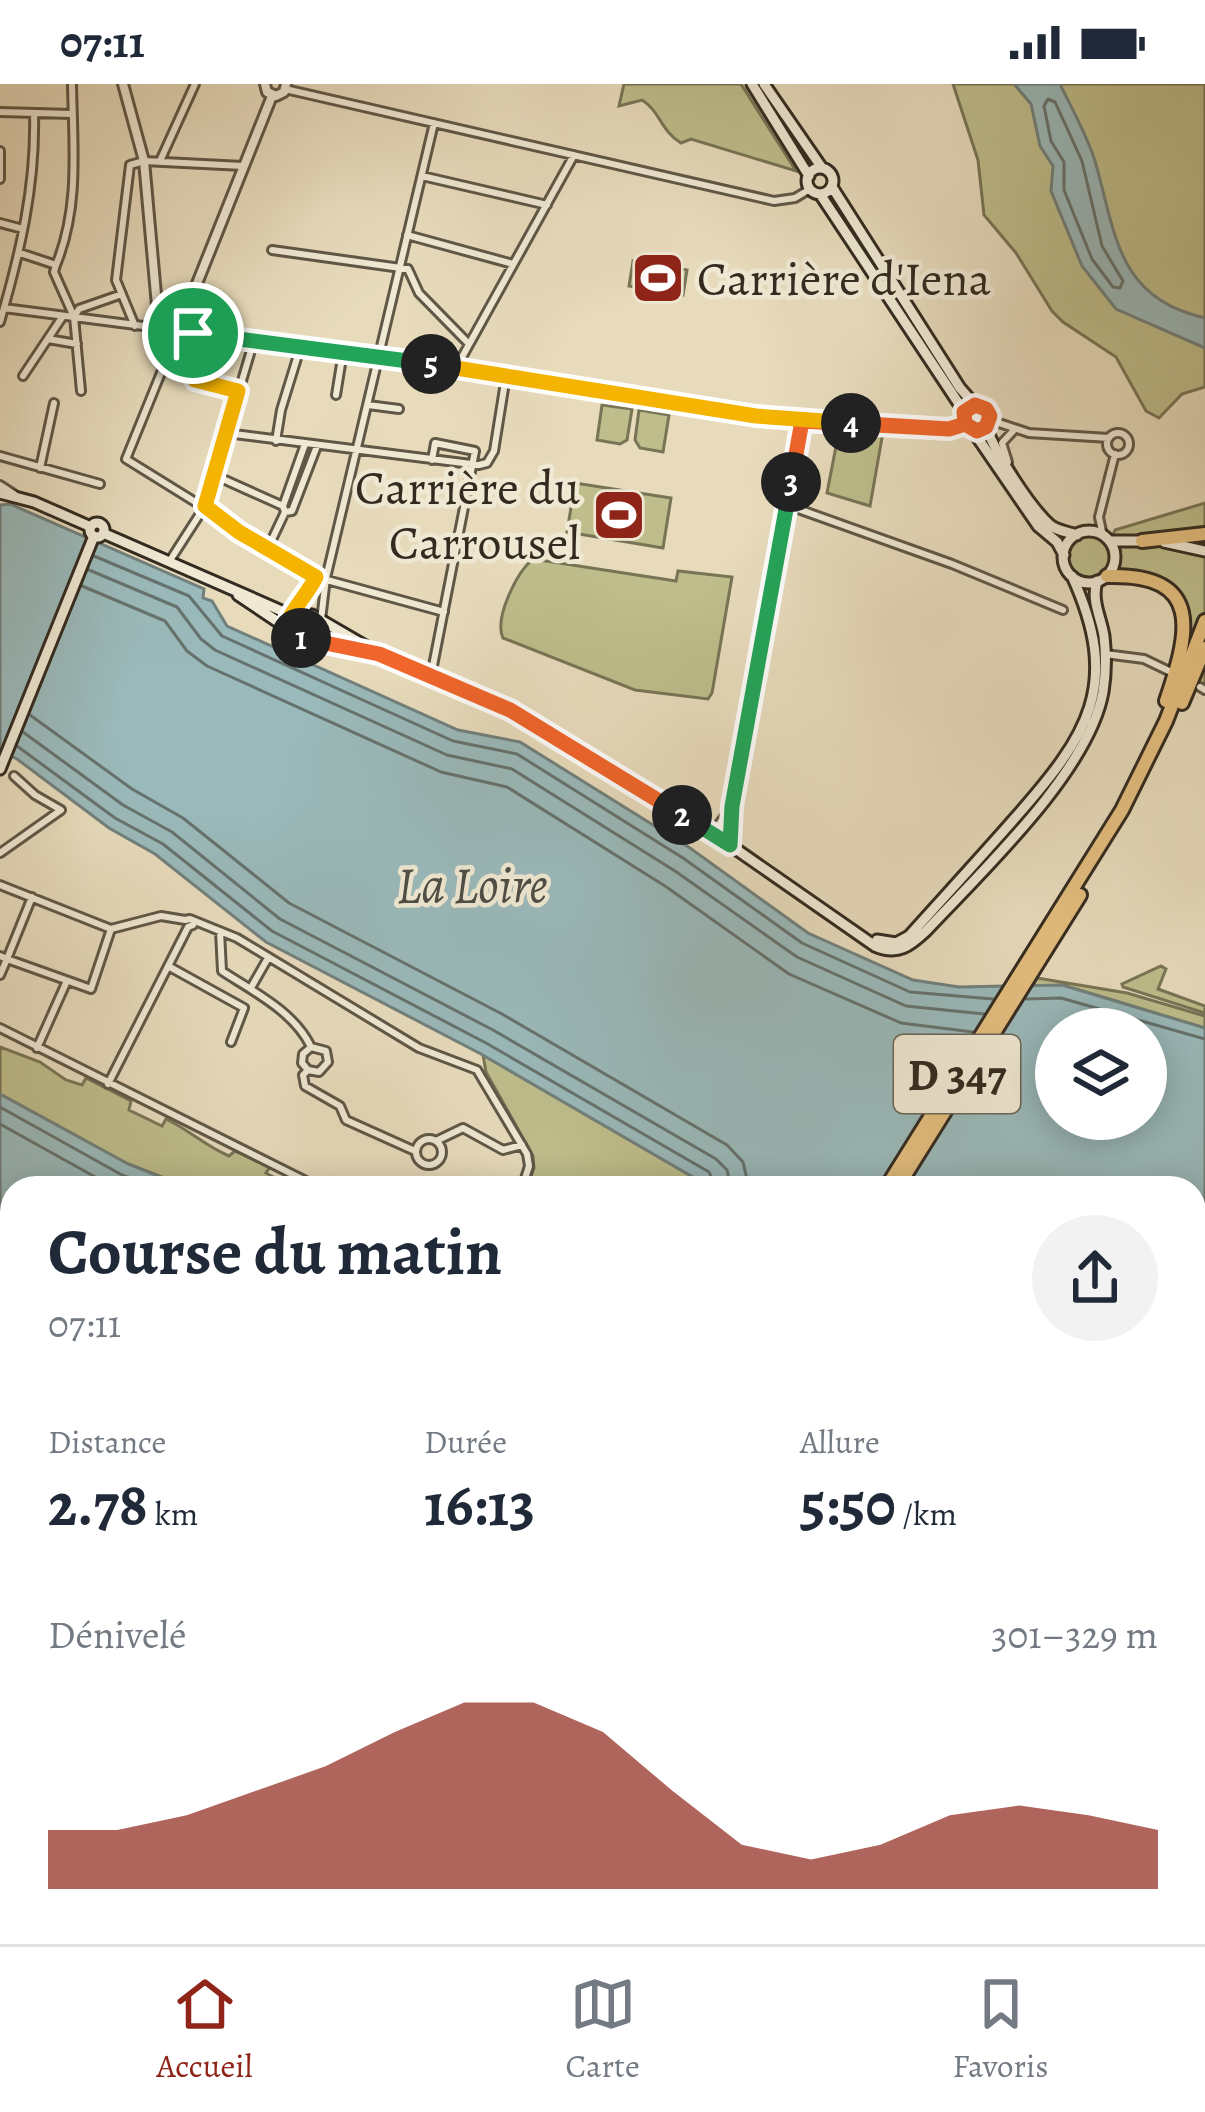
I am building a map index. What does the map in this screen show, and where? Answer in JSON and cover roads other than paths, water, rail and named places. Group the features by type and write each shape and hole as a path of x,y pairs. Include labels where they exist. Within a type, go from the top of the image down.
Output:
{"highway":[{"path":"1142,541 1205,534"},
{"path":"1045,933 1143,759 1186,637 1180,603 1162,584 1144,577 1102,578"},
{"name":"D 347","path":"904,1176 1122,810 1166,722 1205,621"},
{"name":"D 347","path":"894,1176 1108,849 1199,686 1205,648"},
{"path":"1199,686 1205,663"}],"main road":[{"path":"752,84 815,192 968,423 1035,522 1057,542 1100,654"},
{"path":"764,84 822,168 832,175 832,187 960,388 975,405 986,409 988,424 1011,472 1051,526 1077,535 1090,532 1205,553"},
{"path":"808,176 822,168"},
{"path":"815,192 832,187"},
{"path":"968,423 975,405"},
{"path":"968,423 988,424"},
{"path":"0,489 232,590 321,620 379,654 510,710 730,845 875,946 891,951 909,946 935,921 1077,759 1099,708 1094,595 1115,557 1131,548 1161,545 1205,553"},
{"path":"2,764 95,534"},
{"path":"1064,554 1077,535"},
{"path":"1106,538 1115,557"},
{"path":"1072,576 1087,583 1102,578"},
{"path":"232,590 314,644 379,654"},
{"path":"291,632 298,613"},
{"path":"298,613 313,620 313,633"},
{"path":"313,633 321,620"},
{"path":"291,632 313,633"}],"street":[{"path":"72,84 74,176 66,239 54,272 74,317 80,391"},
{"path":"123,84 144,161 159,328"},
{"path":"160,161 195,84"},
{"path":"263,84 272,96"},
{"path":"444,612 316,577 126,459 272,96 286,87 774,201 815,192"},
{"path":"0,112 72,114"},
{"path":"0,322 20,253 35,166 34,113"},
{"path":"321,620 434,123"},
{"path":"0,151 0,179"},
{"path":"456,368 574,155"},
{"path":"135,326 116,280 130,165 160,161 243,166"},
{"path":"422,176 548,205"},
{"path":"0,223 23,229"},
{"path":"407,235 513,264"},
{"path":"272,250 408,269 419,293 468,343"},
{"path":"20,253 56,265"},
{"path":"74,317 79,309 122,294"},
{"path":"2,308 302,344 802,421 949,429 968,423"},
{"path":"23,376 63,316"},
{"path":"193,333 195,380 238,391"},
{"path":"48,339 77,344"},
{"path":"169,562 205,506 254,340"},
{"path":"276,441 280,410 302,344"},
{"path":"336,395 343,352"},
{"path":"226,433 469,466 487,463 494,451 506,376"},
{"path":"40,467 54,404"},
{"path":"368,405 400,409"},
{"path":"730,845 732,806 802,421"},
{"path":"988,424 1109,438 1118,433 1129,441 1126,452 1115,454"},
{"path":"1011,472 1002,442 1014,430"},
{"path":"1109,438 1107,446 1115,454"},
{"path":"428,459 434,443 475,451 431,676"},
{"path":"287,510 305,444"},
{"path":"268,548 317,446"},
{"path":"1106,538 1099,520 1115,454"},
{"path":"0,456 100,484"},
{"path":"214,475 287,510"},
{"path":"787,505 1063,610"},
{"path":"298,613 316,577"},
{"path":"1100,654 1144,659 1171,672"},
{"path":"0,854 62,810 14,776"},
{"path":"712,834 732,806"},
{"path":"0,885 111,929 161,916 220,930 419,1048 477,1070 522,1145 530,1166 526,1176"},
{"path":"0,975 3,958 32,897"},
{"path":"108,1084 189,923"},
{"path":"3,958 91,989 111,929"},
{"path":"220,930 222,971 251,986 301,1029 311,1047"},
{"path":"251,986 268,958"},
{"path":"168,966 244,1008 231,1042"},
{"path":"37,1048 66,982"},
{"path":"0,1028 296,1176"},
{"path":"308,1070 302,1058 311,1047"},
{"path":"308,1070 319,1072 328,1061 322,1048 311,1047"},
{"path":"308,1070 303,1075 305,1086 340,1106 346,1120 415,1151 421,1163 436,1163 442,1154 436,1141"},
{"path":"415,1151 422,1141 436,1141 463,1128 502,1150 522,1145"}],"water":[{"path":"1014,84 1060,84 1092,151 1124,259 1153,295 1205,318 1205,348 1116,309 1082,266 1051,191 1053,166 1040,146 1031,104"},
{"name":"La Loire","path":"10,504 204,589 203,598 212,601 227,626 458,730 520,742 690,848 808,933 913,980 959,987 1062,985 1138,1008 1035,1008 1035,1140 1167,1140 1167,1017 1205,1028 1205,1176 691,1176 481,1054 266,942 155,854 109,828 0,751 0,505"},
{"path":"0,1094 158,1176 0,1176"}],"place":[{"name":"Carrière d'Iena","path":"658,278"},
{"name":"Carrière du Carrousel","path":"619,515"}]}
